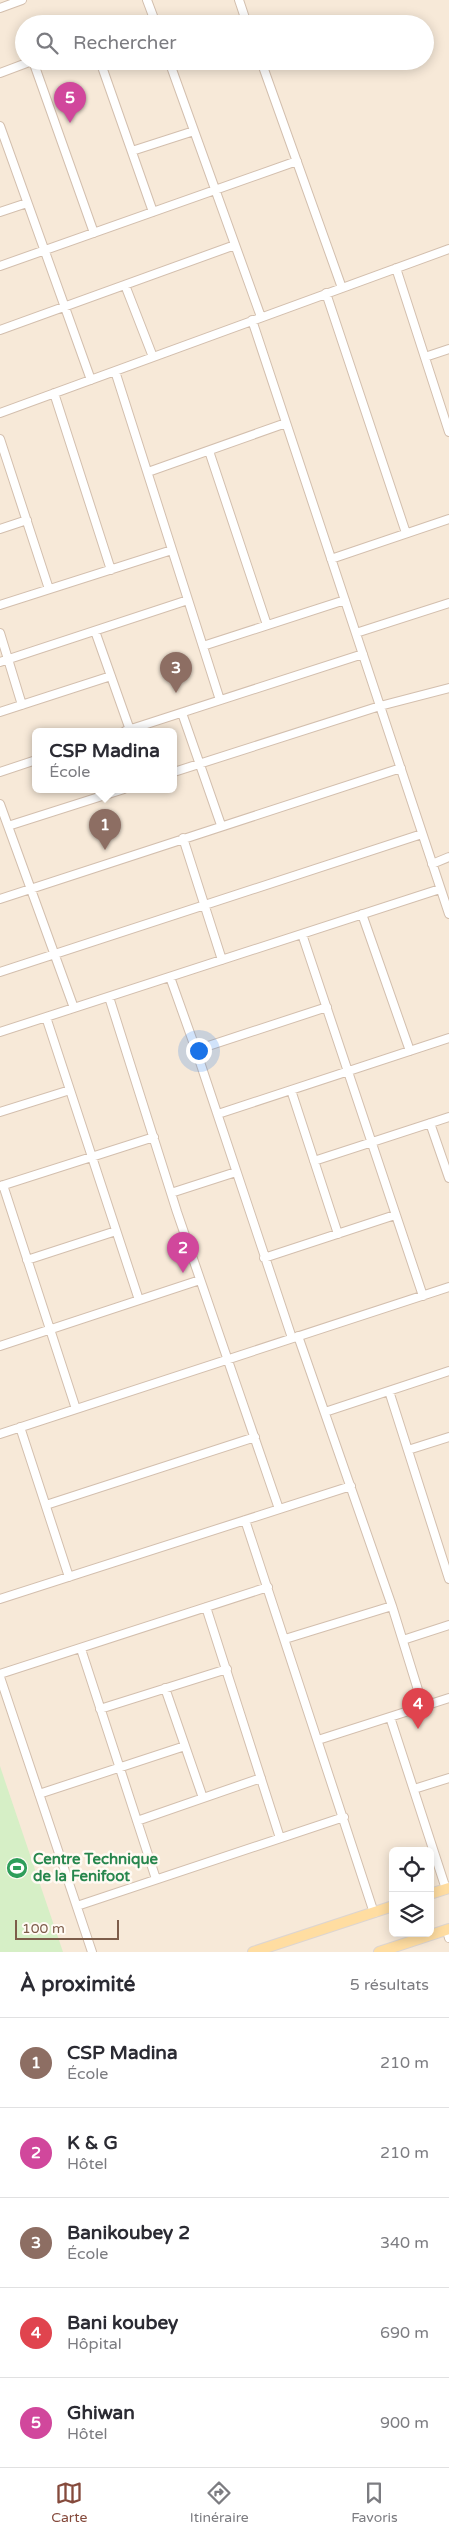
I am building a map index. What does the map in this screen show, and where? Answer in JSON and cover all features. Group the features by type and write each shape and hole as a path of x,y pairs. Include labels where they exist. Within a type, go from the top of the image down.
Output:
{"main road":[{"path":"434,1893 447,1888"},
{"path":"253,1952 389,1907"},
{"path":"384,1951 448,1932"}],"street":[{"path":"0,8 22,0"},
{"path":"147,0 153,15"},
{"path":"239,0 244,15"},
{"path":"0,73 15,68"},
{"path":"36,70 94,233"},
{"path":"103,70 153,212"},
{"path":"175,70 194,131 261,317"},
{"path":"264,70 342,288"},
{"path":"0,126 3,143 27,203 91,380"},
{"path":"132,151 194,131"},
{"path":"0,266 296,161"},
{"path":"0,212 27,203"},
{"path":"0,330 235,245"},
{"path":"0,412 449,249"},
{"path":"396,268 449,432"},
{"path":"125,285 152,357"},
{"path":"326,294 406,533"},
{"path":"252,320 449,914"},
{"path":"425,357 449,349"},
{"path":"115,371 220,700"},
{"path":"54,393 111,570"},
{"path":"148,472 286,424"},
{"path":"0,439 49,589"},
{"path":"209,450 267,625"},
{"path":"331,559 449,519"},
{"path":"0,529 27,520"},
{"path":"0,605 172,550"},
{"path":"0,662 188,600"},
{"path":"203,646 345,600"},
{"path":"356,633 449,603"},
{"path":"95,631 127,728"},
{"path":"0,633 22,705"},
{"path":"134,728 363,654"},
{"path":"0,712 111,676"},
{"path":"177,771 380,706 449,688"},
{"path":"182,713 221,825"},
{"path":"0,772 32,761"},
{"path":"0,899 221,825 401,768"},
{"path":"8,826 111,793"},
{"path":"0,804 74,1008"},
{"path":"0,972 422,834"},
{"path":"182,838 222,960"},
{"path":"432,864 449,857"},
{"path":"0,1032 440,888"},
{"path":"362,914 410,1051"},
{"path":"302,934 423,1296"},
{"path":"170,977 218,1114 264,1258 326,1412 424,1706"},
{"path":"109,997 171,1193 279,1509"},
{"path":"196,1050 327,1007"},
{"path":"46,1017 139,1300"},
{"path":"218,1114 449,1038"},
{"path":"0,1112 70,1090"},
{"path":"291,1090 338,1234"},
{"path":"314,1161 449,1117"},
{"path":"430,1123 449,1178"},
{"path":"76,1409 2,1186 154,1137"},
{"path":"171,1193 236,1172"},
{"path":"264,1258 395,1215"},
{"path":"27,1260 116,1231"},
{"path":"0,1346 200,1280"},
{"path":"0,1434 449,1287"},
{"path":"326,1412 449,1371"},
{"path":"389,1391 446,1559 449,1579"},
{"path":"20,1427 69,1577"},
{"path":"46,1505 255,1437"},
{"path":"408,1450 449,1437"},
{"path":"0,1599 351,1486"},
{"path":"245,1520 374,1912"},
{"path":"92,1952 0,1675 268,1587"},
{"path":"285,1640 392,1606"},
{"path":"206,1607 280,1838"},
{"path":"403,1640 449,1625"},
{"path":"81,1649 156,1879"},
{"path":"100,1709 226,1669"},
{"path":"165,1688 203,1798"},
{"path":"318,1740 449,1698"},
{"path":"390,1717 447,1888"},
{"path":"39,1794 185,1746"},
{"path":"137,1821 261,1778"},
{"path":"414,1789 449,1778"},
{"path":"76,1906 344,1817"}],"shaded area":[{"path":"0,0 449,0 449,1952 0,1952"}],"green space":[{"name":"Centre Technique de la Fenifoot","path":"0,1766 6,1784 63,1952 0,1952"}],"place":[{"name":"Ghiwan","path":"70,123"},
{"name":"Banikoubey 2","path":"176,693"},
{"name":"CSP Madina","path":"105,850"},
{"name":"K & G","path":"183,1273"},
{"name":"Bani koubey","path":"418,1729"},
{"name":"Centre Technique de la Fenifoot","path":"17,1868"}]}
